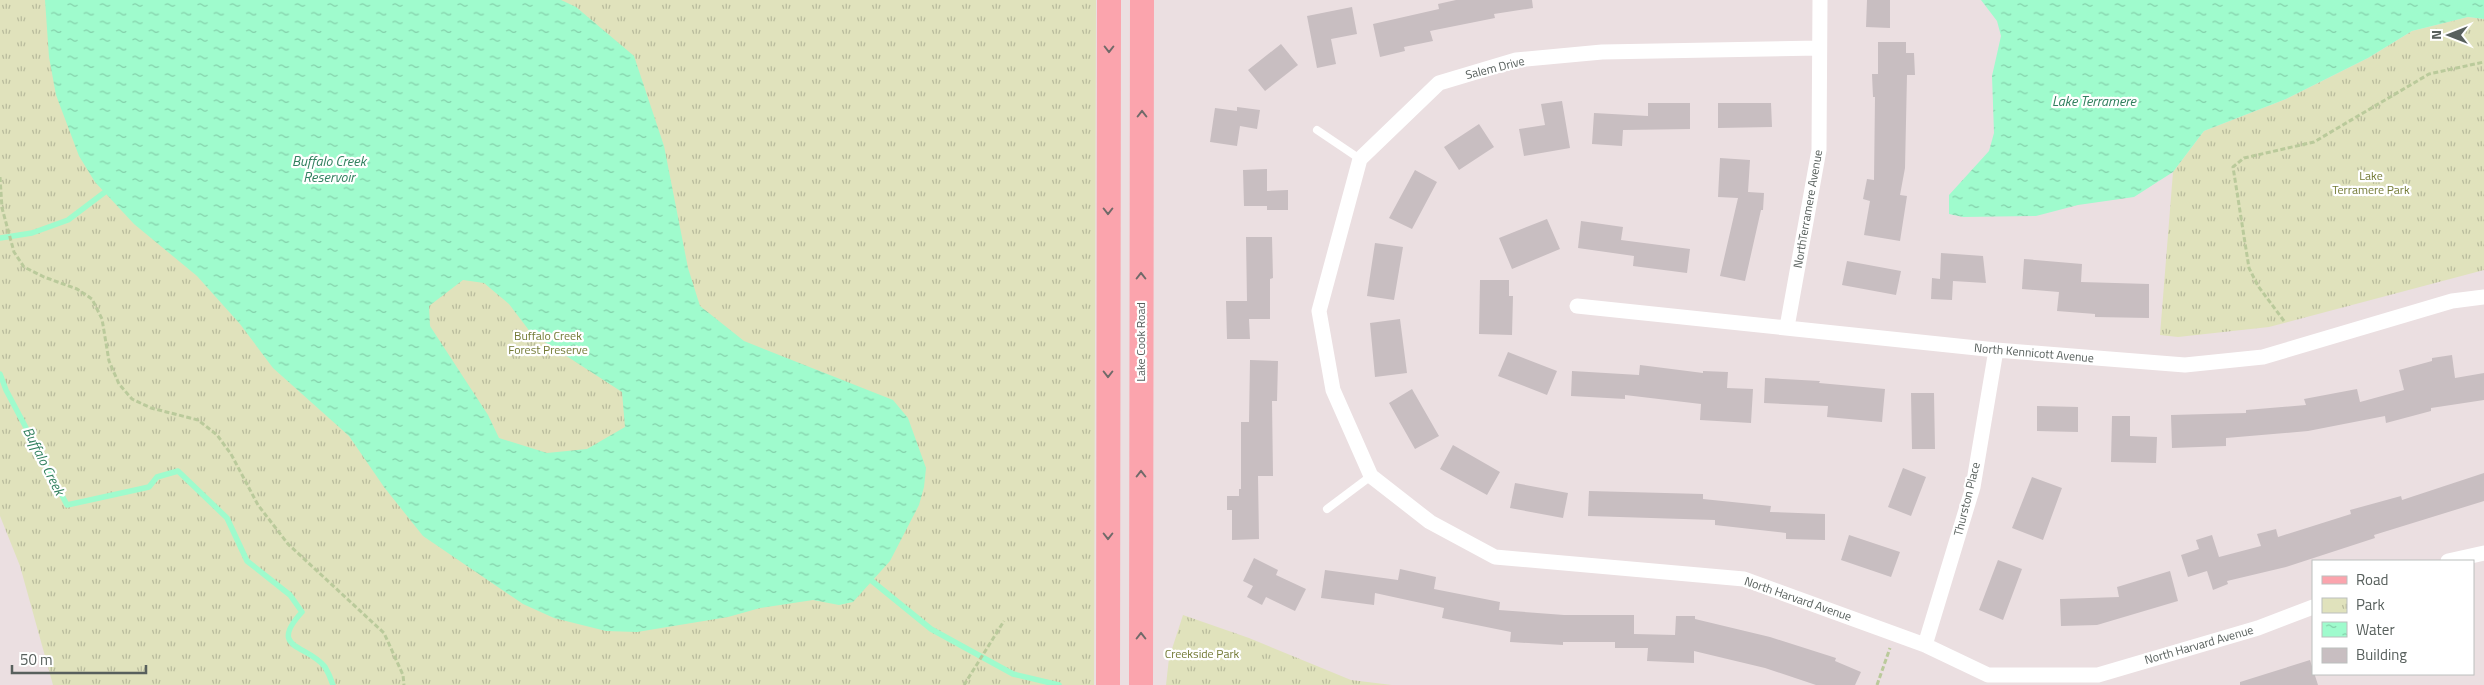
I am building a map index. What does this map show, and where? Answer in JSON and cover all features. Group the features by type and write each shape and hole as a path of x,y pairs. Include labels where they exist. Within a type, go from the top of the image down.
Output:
{"main road":[{"path":"1108,685 1109,0"},
{"name":"Lake Cook Road","path":"1141,685 1142,0"}],"street":[{"name":"NorthTerramere Avenue","path":"1787,327 1819,150 1820,0"},
{"name":"Salem Drive","path":"1360,159 1439,83 1516,60 1602,52 1819,48"},
{"name":"North Harvard Avenue","path":"1360,159 1319,311 1332,390 1371,476 1430,522 1495,556 1744,579 1925,645 1988,675 2098,675 2258,628 2312,607"},
{"name":"North Kennicott Avenue","path":"1577,306 1996,350 2185,366 2263,357 2452,301 2484,297"},
{"name":"Thurston Place","path":"1925,645 1972,487 1996,350"},
{"path":"2452,560 2484,553"}],"lane":[{"path":"1317,130 1360,159"},
{"path":"1327,508 1371,476"}],"path":[{"path":"2284,320 2258,286 2249,268 2233,167 2244,158 2314,142 2429,74 2484,62"},
{"path":"0,177 2,208 6,224 14,252 24,267 44,277 77,289 92,299 102,319 109,361 119,384 132,399 150,408 198,420 217,435 231,454 258,505 288,544 384,633 398,662 404,685"},
{"path":"964,685 1004,622"},
{"path":"1876,685 1895,634"}],"green space":[{"name":"Buffalo Creek Forest Preserve","path":"0,0 1096,0 1094,685 53,685 20,566 0,516"},
{"name":"Lake Terramere Park","path":"2468,17 2484,19 2484,270 2269,327 2178,337 2160,335 2173,172 2204,131 2286,99 2368,58 2412,31"},
{"name":"Creekside Park","path":"1183,615 1249,638 1351,680 1392,685 1166,685 1169,658"}],"water":[{"name":"Buffalo Creek Reservoir","path":"45,0 561,0 576,7 634,56 664,146 688,268 700,306 744,341 893,400 908,418 926,468 924,487 919,505 890,561 853,602 839,605 813,600 760,608 728,617 637,632 606,631 554,618 523,604 423,536 384,487 349,436 273,368 240,324 197,276 134,224 95,182 79,156 56,95 49,57","holes":["463,280 484,283 509,304 531,333 622,392 625,427 587,449 547,453 499,438 488,415 430,326 429,306"]},
{"name":"Lake Terramere","path":"1981,0 2484,0 2484,19 2468,17 2412,31 2368,58 2286,99 2204,131 2173,172 2134,197 2078,205 2036,216 1963,217 1949,214 1949,195 1989,151 1994,133 1992,76 2001,36 1997,21"}],"building":[{"path":"1456,0 1532,0 1533,8 1494,14 1495,18 1430,31 1433,41 1404,47 1405,51 1380,57 1373,24 1439,9 1438,4"},
{"path":"1867,0 1890,0 1890,28 1866,27"},
{"path":"1352,7 1357,34 1331,39 1336,64 1317,68 1307,16"},
{"path":"1878,42 1906,42 1906,53 1914,53 1915,75 1907,75 1905,168 1900,195 1907,196 1900,241 1864,235 1870,201 1863,199 1867,179 1874,180 1875,97 1873,97 1872,74 1878,74"},
{"path":"1281,44 1298,65 1265,91 1248,70"},
{"path":"1562,101 1570,148 1524,156 1519,129 1545,125 1541,104"},
{"path":"1648,103 1690,103 1690,129 1623,130 1622,146 1592,144 1594,113 1648,116"},
{"path":"1718,103 1771,103 1772,127 1718,128"},
{"path":"1237,107 1260,110 1257,129 1240,126 1237,146 1210,142 1215,108 1237,111"},
{"path":"1479,124 1494,147 1459,170 1444,147"},
{"path":"1720,158 1750,160 1748,192 1764,193 1763,210 1761,210 1745,281 1720,276 1738,198 1718,197"},
{"path":"1267,169 1267,191 1288,190 1288,210 1267,210 1267,206 1244,206 1243,170"},
{"path":"1415,170 1437,182 1412,229 1389,218"},
{"path":"1547,219 1560,249 1512,269 1499,238"},
{"path":"1581,221 1623,227 1621,240 1690,249 1687,273 1633,266 1634,256 1578,248"},
{"path":"1246,237 1272,237 1273,278 1270,279 1270,319 1249,319 1250,339 1227,339 1226,301 1247,301"},
{"path":"1375,243 1403,247 1394,300 1367,296"},
{"path":"1941,253 1983,256 1986,283 1953,281 1952,300 1931,299 1932,278 1940,279"},
{"path":"2024,259 2082,264 2081,282 2149,284 2149,318 2095,317 2095,314 2057,311 2059,292 2022,289"},
{"path":"1847,261 1901,271 1896,295 1842,285"},
{"path":"1480,280 1509,280 1509,296 1513,296 1512,335 1479,334"},
{"path":"1400,319 1407,373 1375,377 1370,323"},
{"path":"1508,352 1557,371 1547,395 1498,376"},
{"path":"2452,355 2455,378 2484,373 2484,400 2431,408 2431,411 2386,423 2385,416 2308,431 2226,438 2226,446 2172,448 2171,415 2246,413 2246,410 2306,405 2304,399 2357,389 2360,402 2404,390 2399,370 2432,361 2432,358"},
{"path":"1250,360 1278,361 1277,401 1272,401 1273,476 1258,476 1259,539 1232,540 1232,510 1227,510 1227,496 1239,496 1239,489 1241,489 1241,422 1249,422"},
{"path":"1640,365 1703,373 1703,371 1728,372 1727,388 1753,389 1751,423 1700,420 1701,404 1625,395 1625,399 1571,396 1572,371 1639,375"},
{"path":"1765,378 1820,381 1819,383 1885,389 1882,422 1827,417 1828,406 1764,403"},
{"path":"1412,389 1439,436 1415,449 1389,403"},
{"path":"1911,393 1934,393 1935,449 1912,449"},
{"path":"2037,406 2078,407 2078,432 2037,431"},
{"path":"2112,416 2130,416 2130,436 2157,437 2156,463 2111,462"},
{"path":"1453,445 1500,472 1487,495 1440,469"},
{"path":"1903,468 1926,477 1911,516 1888,507"},
{"path":"2484,473 2484,501 2374,535 2375,538 2286,567 2227,581 2228,584 2213,590 2207,571 2188,577 2181,555 2199,549 2196,540 2212,535 2219,557 2261,546 2257,534 2276,529 2278,537 2351,514 2350,510 2401,496 2402,500"},
{"path":"2032,477 2062,488 2043,540 2012,528"},
{"path":"1515,483 1568,493 1563,518 1510,508"},
{"path":"1589,491 1703,494 1703,499 1771,506 1770,512 1825,514 1825,540 1786,539 1786,533 1715,525 1715,520 1588,516"},
{"path":"1849,535 1900,552 1891,577 1841,560"},
{"path":"1254,558 1278,570 1276,575 1306,589 1295,611 1266,597 1262,605 1247,597 1253,586 1243,581"},
{"path":"1998,560 2022,569 2003,620 1979,610"},
{"path":"1400,569 1436,577 1434,589 1500,602 1499,610 1564,615 1634,615 1634,634 1675,635 1676,616 1695,616 1695,619 1770,637 1836,658 1835,661 1861,672 1855,685 1816,685 1765,668 1694,651 1694,663 1647,661 1648,648 1615,648 1615,642 1563,642 1563,645 1510,642 1511,632 1442,618 1444,608 1375,593 1374,605 1321,598 1325,570 1398,580"},
{"path":"2170,571 2178,601 2097,625 2061,626 2060,599 2119,597 2117,587"},
{"path":"2310,660 2312,675 2315,675 2318,685 2240,685 2240,682"}],"waterway":[{"name":"Buffalo Creek","path":"0,238 32,233 68,220 105,192"},
{"name":"Buffalo Creek","path":"0,374 6,390 67,505 149,487 157,477 178,471 227,518 247,561 290,595 302,612 292,624 288,633 289,640 325,667 333,685"},
{"path":"872,581 931,629 1013,674 1059,685"}]}
